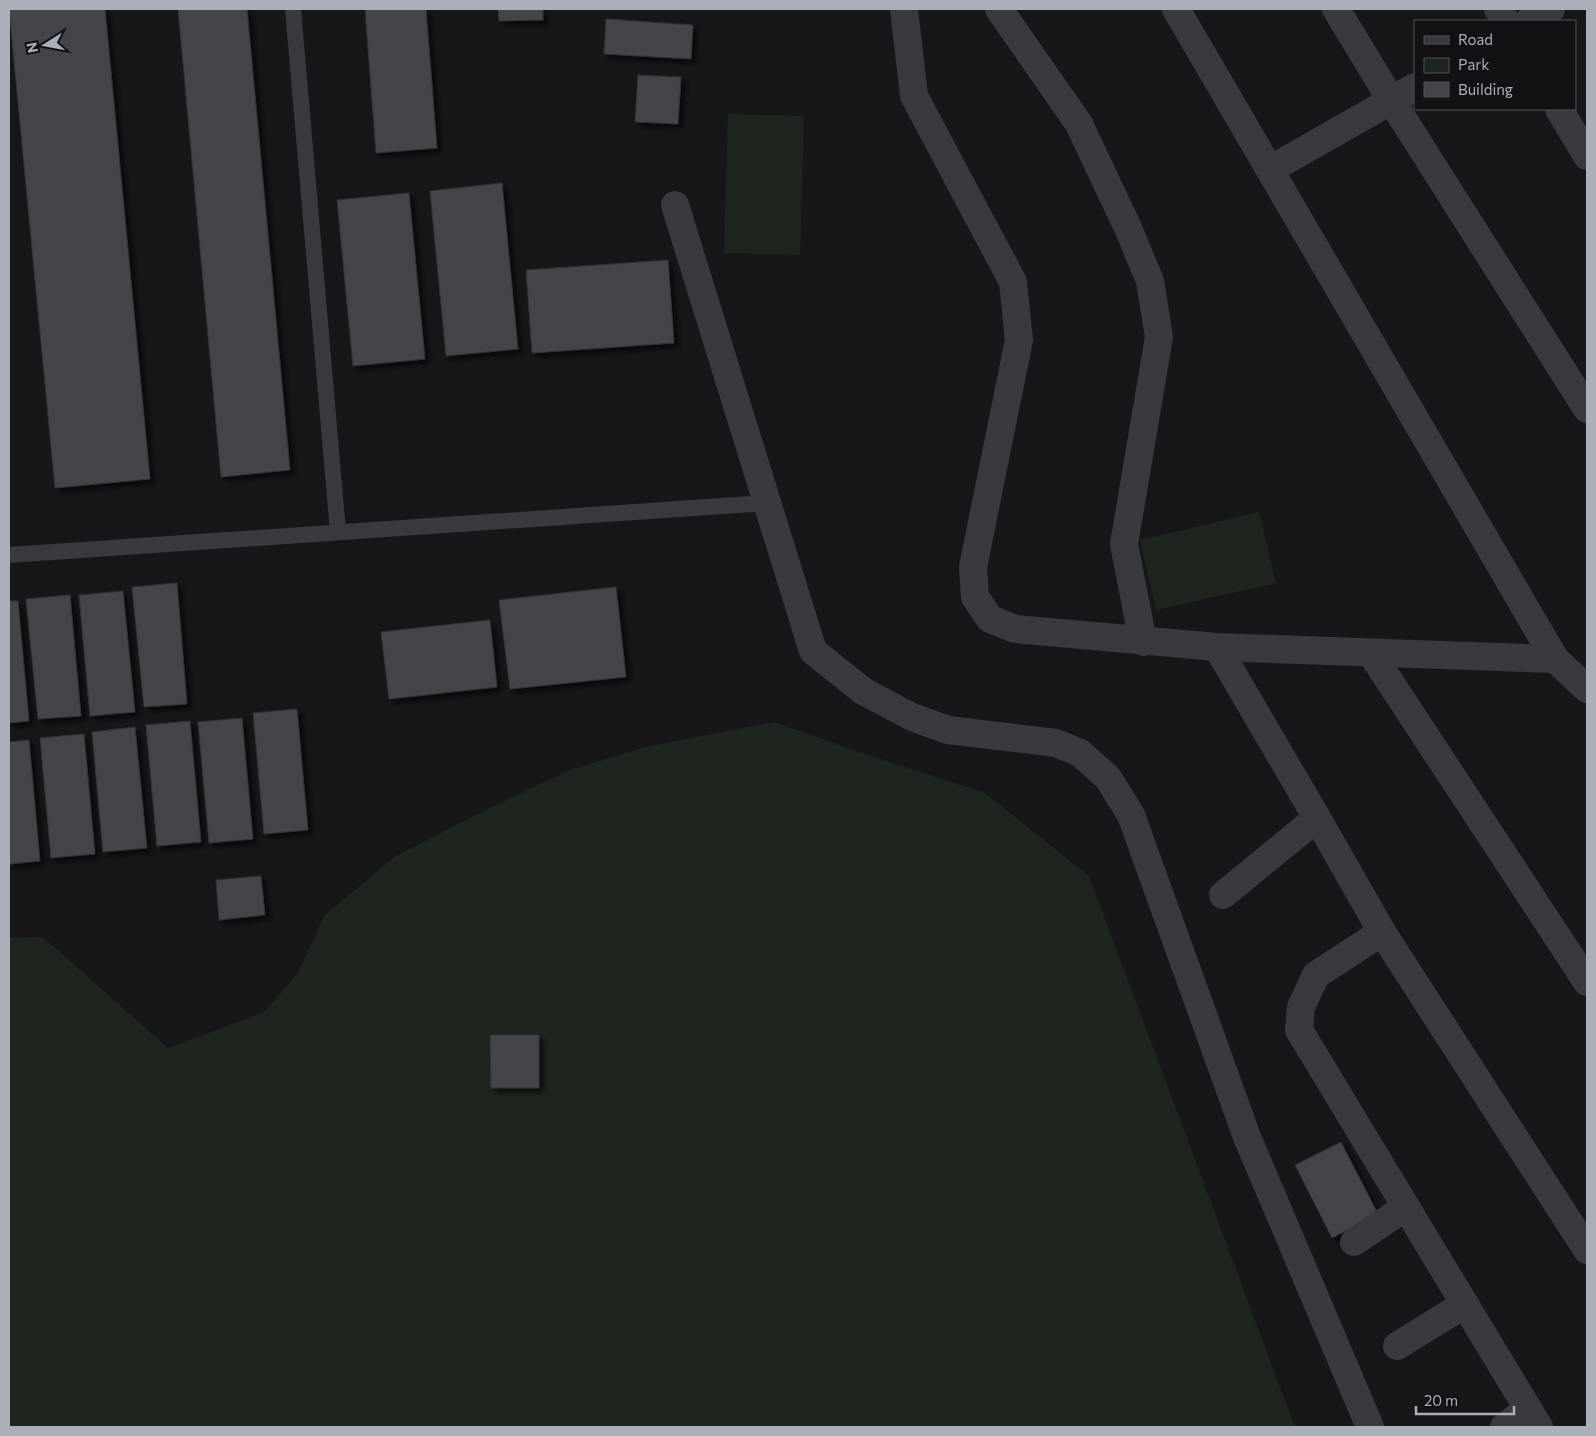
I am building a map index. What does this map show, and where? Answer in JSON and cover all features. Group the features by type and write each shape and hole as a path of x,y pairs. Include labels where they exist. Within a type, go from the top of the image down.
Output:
{"street":[{"path":"904,9 914,96 1013,282 1019,340 973,567 975,597 990,619 1015,629 1217,648 1555,659"},
{"path":"999,9 1078,124 1128,228 1150,281 1158,338 1124,544 1144,642"},
{"path":"1176,9 1555,659 1587,687"},
{"path":"1336,9 1391,100 1587,409"},
{"path":"1498,9 1505,20"},
{"path":"1531,20 1551,9"},
{"path":"1270,169 1414,88"},
{"path":"1560,110 1587,156"},
{"path":"675,205 812,652 863,692 912,717 948,730 1056,743 1080,753 1108,778 1131,815 1247,1137 1370,1427"},
{"path":"1217,648 1318,818 1382,932 1587,1250"},
{"path":"1371,653 1587,982"},
{"path":"1223,894 1318,818"},
{"path":"1382,932 1316,975 1301,1007 1299,1030 1533,1418 1504,1427"},
{"path":"1354,1242 1406,1207"},
{"path":"1397,1346 1465,1304"}],"lane":[{"path":"293,9 338,532"},
{"path":"9,555 766,503"}],"green space":[{"path":"728,114 804,116 800,255 724,253"},
{"path":"1259,512 1276,583 1156,610 1140,540"},
{"path":"774,722 985,793 1089,876 1295,1427 9,1427 9,938 43,937 168,1048 264,1012 298,973 324,916 394,857 489,808 570,770 645,747"}],"building":[{"path":"9,9 105,9 150,479 55,488"},
{"path":"178,9 247,9 290,470 221,477"},
{"path":"365,9 426,9 437,148 376,153"},
{"path":"498,9 543,9 543,20 499,21"},
{"path":"606,19 693,25 691,59 604,54"},
{"path":"638,75 681,77 678,124 635,122"},
{"path":"502,183 518,349 446,356 430,191"},
{"path":"409,193 425,359 353,366 337,200"},
{"path":"668,260 674,343 532,353 526,270"},
{"path":"177,583 187,704 144,707 132,587"},
{"path":"616,587 626,677 510,689 499,600"},
{"path":"123,591 135,712 90,716 79,595"},
{"path":"70,595 81,716 38,719 26,599"},
{"path":"9,601 18,601 29,721 9,723"},
{"path":"490,620 497,687 389,699 381,632"},
{"path":"297,709 308,830 264,834 253,713"},
{"path":"242,718 253,839 209,843 198,722"},
{"path":"190,721 201,842 157,846 146,725"},
{"path":"135,727 147,848 103,852 92,732"},
{"path":"84,734 95,854 51,858 40,738"},
{"path":"29,740 40,861 9,864 9,742"},
{"path":"261,876 265,915 219,920 216,880"},
{"path":"490,1035 539,1035 539,1088 491,1088"},
{"path":"1341,1142 1378,1214 1332,1238 1295,1165"}]}
